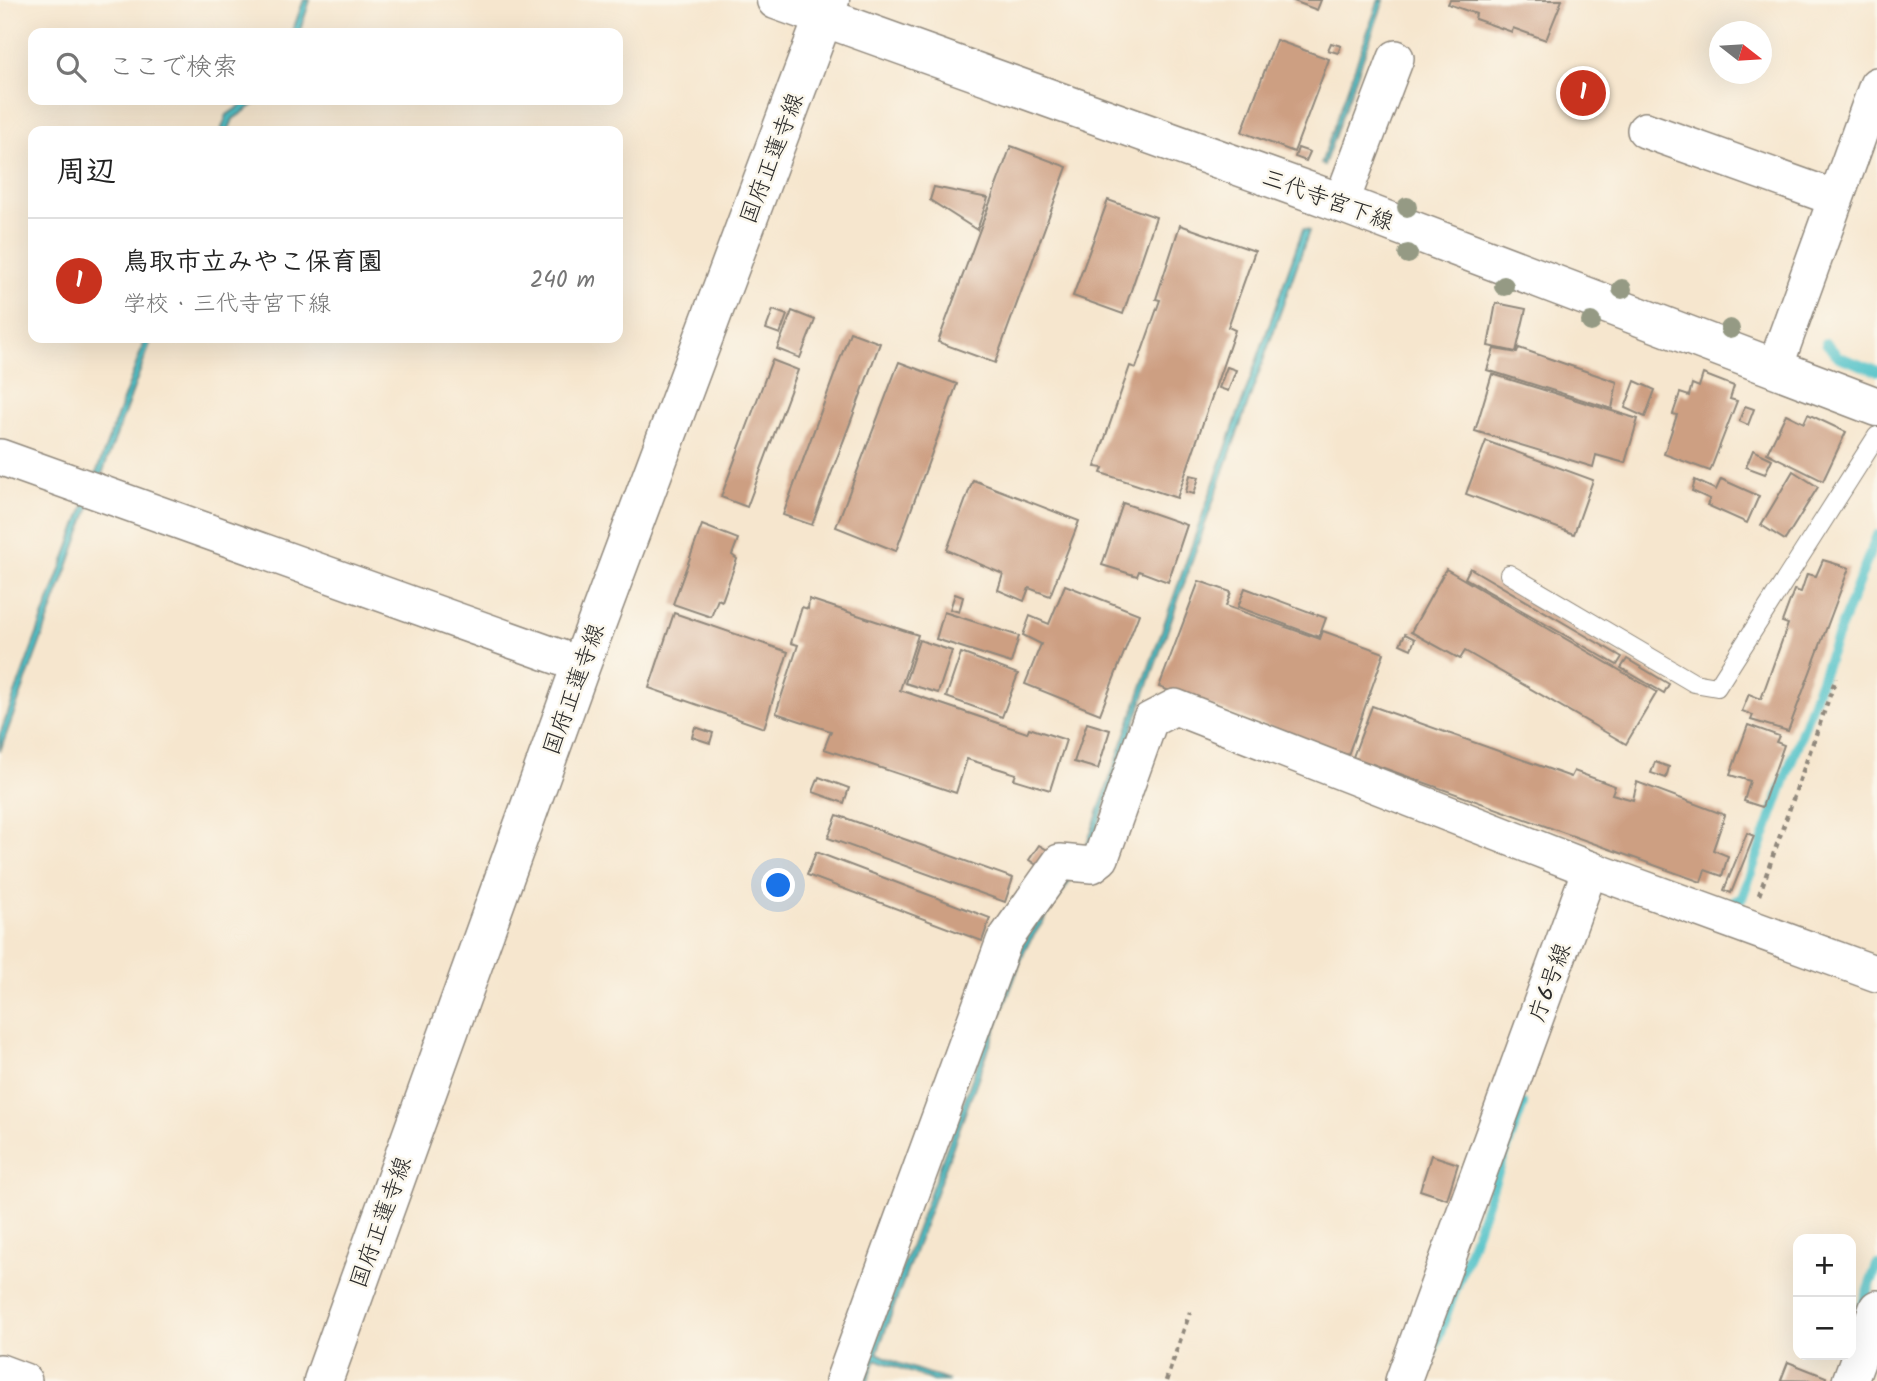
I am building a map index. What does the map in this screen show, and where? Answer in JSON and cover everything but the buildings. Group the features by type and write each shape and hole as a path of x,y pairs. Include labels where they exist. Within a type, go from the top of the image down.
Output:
{"main road":[{"name":"三代寺宮下線","path":"776,0 827,9 1877,407"},
{"name":"国府正蓮寺線","path":"324,1381 581,665 827,9"}],"street":[{"path":"1341,203 1396,58"},
{"path":"1775,367 1877,85"},
{"path":"1645,130 1835,198"},
{"path":"0,457 581,665"},
{"path":"843,1381 1004,941 1060,862 1092,865 1101,859 1150,720 1175,707 1590,869 1877,974"},
{"name":"庁6号線","path":"1403,1381 1590,869"},
{"path":"1850,1381 1877,1308"},
{"path":"0,1372 24,1381"}],"lane":[{"path":"1510,574 1694,682 1717,687 1877,436"}],"path":[{"path":"1748,927 1836,678"},
{"path":"1166,1381 1190,1312"}],"water":[{"path":"304,0 310,0 301,28 294,28"},
{"path":"1379,0 1384,0 1324,165 1321,164"},
{"path":"242,105 254,105 233,119 230,126 223,126 227,115"},
{"path":"1303,229 1309,231 1088,854 1026,947 877,1353 949,1381 933,1381 876,1359 868,1381 861,1381 1023,941 1085,850"},
{"path":"144,343 150,343 0,751 0,735"}],"waterway":[{"path":"1826,343 1839,357 1877,371"},
{"path":"1723,902 1729,904 1742,898 1828,660 1877,535"},
{"path":"1422,1381 1523,1104"},
{"path":"1862,1306 1877,1265"}],"place":[{"name":"鳥取市立みやこ保育園","path":"1583,93"}]}
